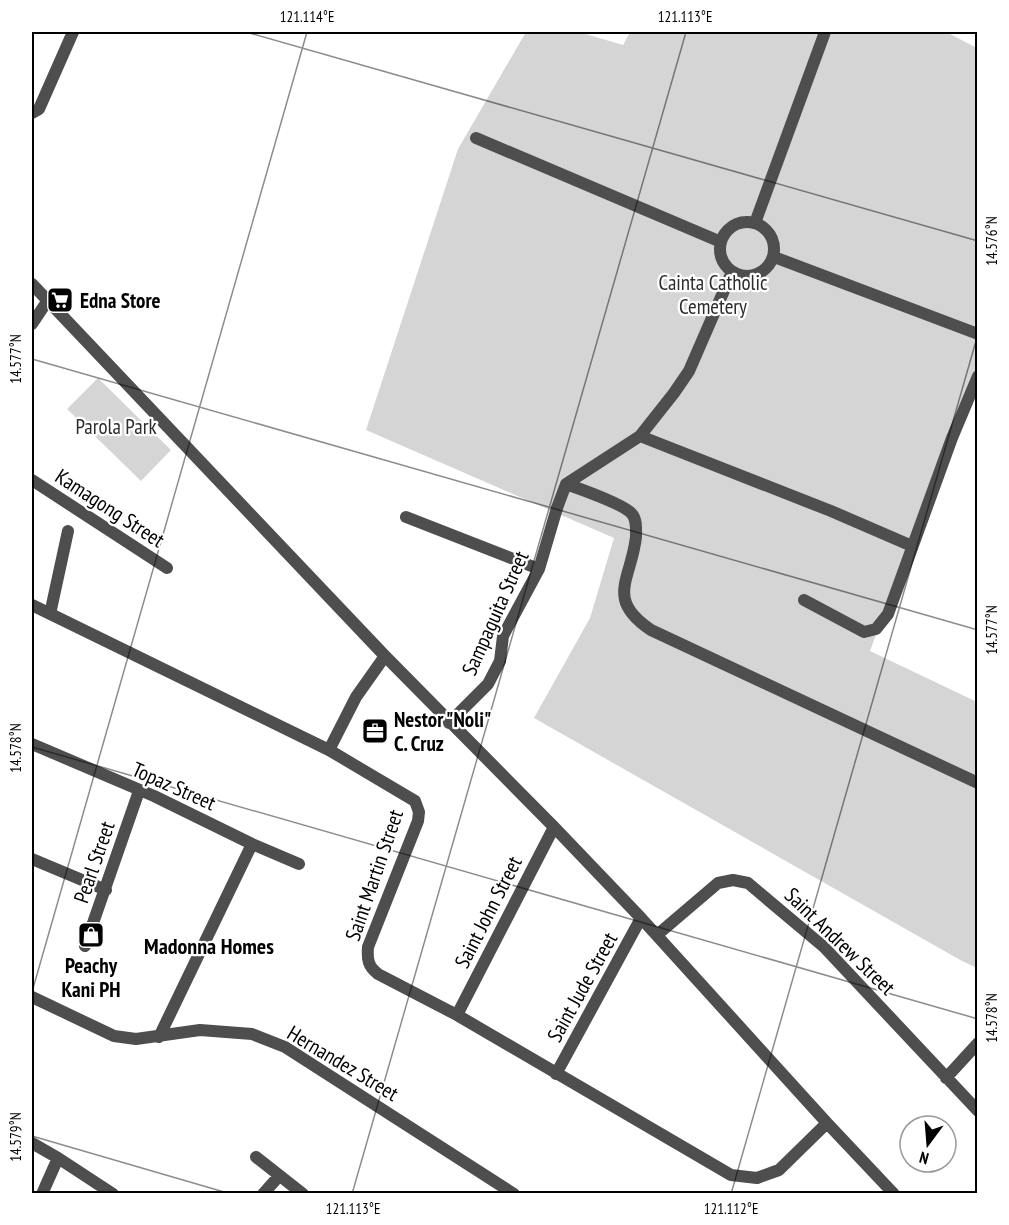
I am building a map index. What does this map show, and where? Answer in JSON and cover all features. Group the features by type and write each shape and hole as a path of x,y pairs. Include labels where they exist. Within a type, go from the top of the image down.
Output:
{"street":[{"path":"32,113 39,109 73,32"},
{"path":"755,223 825,32"},
{"path":"476,138 721,242"},
{"path":"755,223 769,233 773,241 774,257 764,271 757,275 740,276 732,272 722,258 721,242 725,234 738,224 755,223"},
{"path":"774,257 978,334"},
{"path":"566,483 640,436 689,371 732,272"},
{"path":"32,284 449,723 554,827 641,918 894,1194"},
{"path":"32,324 48,300"},
{"path":"804,600 864,632 876,629 888,614 978,376"},
{"path":"640,436 831,511 912,546"},
{"name":"Kamagong Street","path":"32,480 167,568"},
{"path":"566,483 621,506 633,515 637,528 624,588 626,607 636,619 651,630 978,783"},
{"name":"Sampaguita Street","path":"449,723 488,684 500,661 503,636 539,569 566,483"},
{"path":"406,516 539,569"},
{"path":"50,614 68,531"},
{"name":"Saint Martin Street","path":"32,604 329,750 415,801 419,812 368,947 367,960 370,967 378,974 457,1015 731,1175 757,1178 779,1170 827,1123"},
{"path":"329,750 356,697 385,656"},
{"name":"Topaz Street","path":"32,744 139,792 154,796 252,844 299,864"},
{"name":"Pearl Street","path":"85,946 139,792"},
{"name":"Saint John Street","path":"457,1015 554,827"},
{"path":"159,1036 252,844"},
{"path":"32,859 106,890"},
{"name":"Saint Andrew Street","path":"657,935 718,883 733,880 748,883 824,947 978,1112"},
{"name":"Saint Jude Street","path":"556,1074 641,918"},
{"name":"Hernandez Street","path":"32,997 114,1036 136,1038 200,1030 252,1034 285,1047 514,1194"},
{"path":"946,1078 978,1043"},
{"path":"32,1143 113,1194"},
{"path":"256,1157 303,1194"},
{"path":"42,1194 58,1158"},
{"path":"263,1194 279,1176"}],"green space":[{"name":"Cainta Catholic Cemetery","path":"526,32 579,32 623,45 630,32 946,32 977,48 977,367 870,651 977,702 977,968 534,718 590,618 614,538 366,430 458,149"},
{"name":"Parola Park","path":"98,378 171,450 141,481 67,409"}],"place":[{"name":"Edna Store","path":"60,300"},
{"name":"Nestor \"Noli\" C. Cruz","path":"375,731"},
{"name":"Peachy Kani PH","path":"91,935"}],"district":[{"name":"Madonna Homes","path":"209,946"}]}
